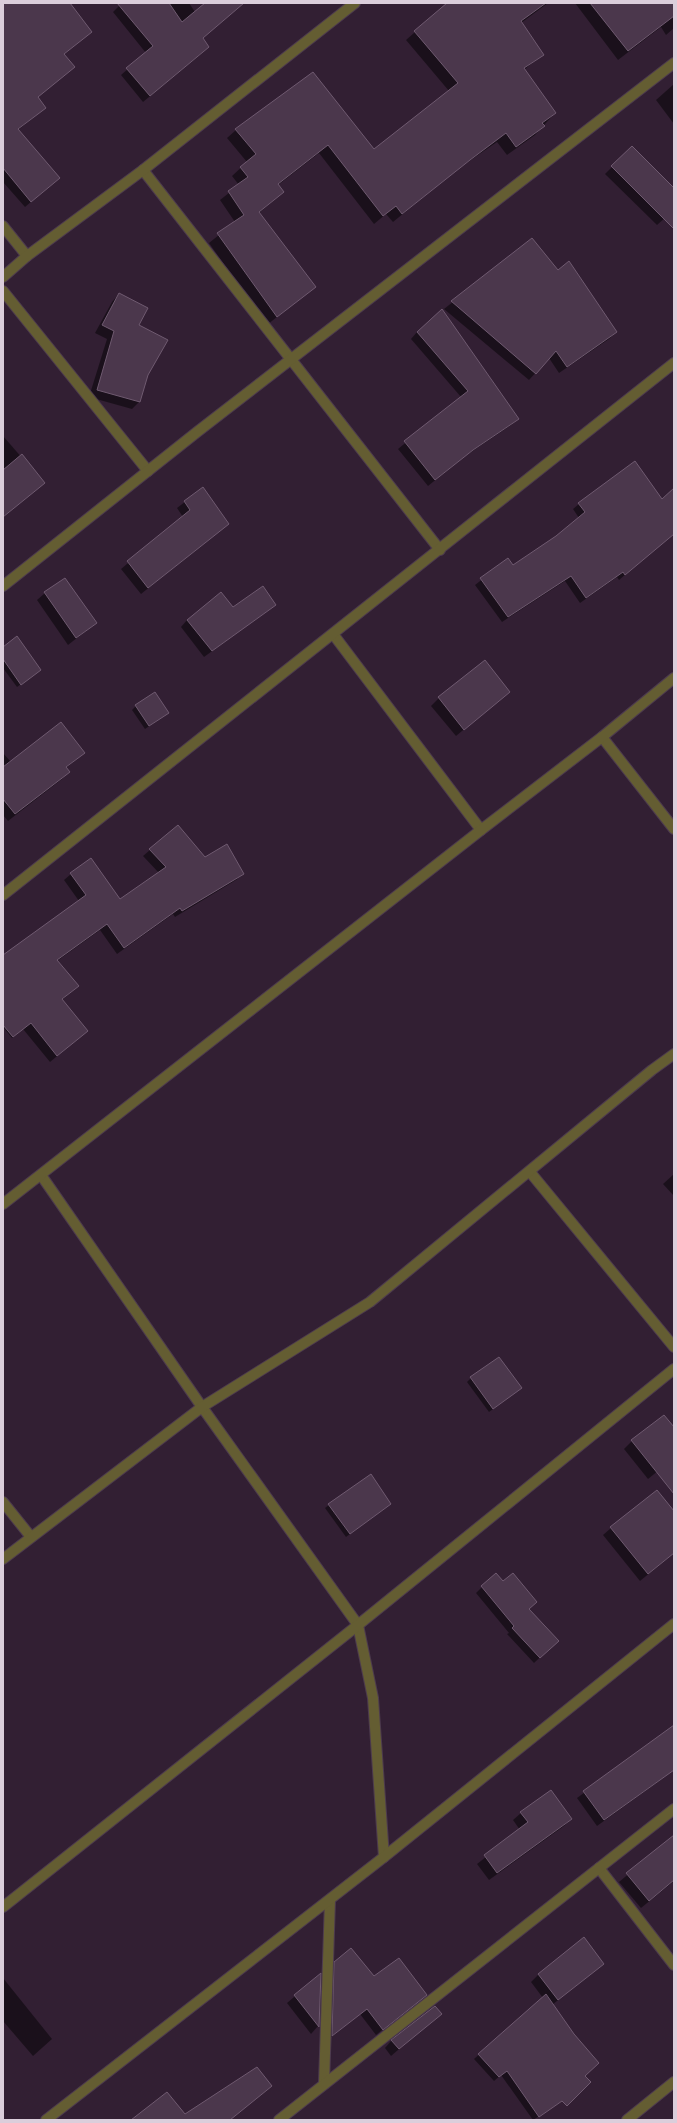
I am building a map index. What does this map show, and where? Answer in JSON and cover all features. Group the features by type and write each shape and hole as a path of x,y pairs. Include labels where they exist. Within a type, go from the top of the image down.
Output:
{"street":[{"path":"3,277 27,256 143,170 355,3"},
{"path":"3,586 148,471 674,63"},
{"path":"143,170 440,550"},
{"path":"3,226 27,256"},
{"path":"3,291 148,471"},
{"path":"3,895 674,363"},
{"path":"333,634 481,830"},
{"path":"3,1204 602,737 674,678"},
{"path":"602,737 674,829"},
{"path":"3,1559 202,1407 370,1302 530,1172 652,1070 674,1054"},
{"path":"530,1172 674,1347"},
{"path":"41,1175 202,1407 358,1625 373,1698 384,1857"},
{"path":"3,1907 358,1625 674,1369"},
{"path":"3,1502 31,1537"},
{"path":"46,2120 330,1900 674,1624"},
{"path":"279,2120 674,1809"},
{"path":"599,1868 674,1966"},
{"path":"324,2084 330,1900"},
{"path":"627,2120 674,2082"}],"building":[{"path":"3,3 70,3 92,32 64,54 75,67 38,97 46,108 18,129 60,178 31,202 3,168"},
{"path":"117,3 169,3 182,22 205,3 244,3 203,38 209,47 150,96 126,68 153,46"},
{"path":"447,3 546,3 521,21 544,55 524,68 556,113 542,123 545,126 516,147 506,133 402,214 396,206 383,216 328,145 278,184 284,192 259,212 316,287 277,317 217,233 244,215 228,191 248,177 240,167 256,154 235,129 313,72 374,149 458,83 414,31"},
{"path":"590,3 674,3 674,16 628,51"},
{"path":"632,146 674,188 674,229 611,166"},
{"path":"532,238 558,270 569,261 617,332 567,367 556,351 536,374 451,301"},
{"path":"119,293 148,308 139,325 168,340 148,375 140,402 97,390 114,331 102,325"},
{"path":"442,309 519,419 473,450 435,480 404,441 468,391 417,332"},
{"path":"22,454 45,483 3,517 3,470"},
{"path":"635,461 662,499 674,488 674,534 625,575 623,572 586,598 571,576 508,617 480,578 508,558 513,565 556,536 585,512 578,503"},
{"path":"203,487 229,524 148,588 127,561 190,510 184,501"},
{"path":"65,578 97,623 76,638 44,592"},
{"path":"263,586 276,605 212,651 187,620 221,592 233,607"},
{"path":"17,636 41,670 21,685 3,659 3,647"},
{"path":"485,660 510,692 464,730 438,697"},
{"path":"155,692 169,713 149,726 135,705"},
{"path":"61,722 85,753 66,767 70,772 15,814 3,799 3,767"},
{"path":"178,825 205,857 227,844 244,874 182,911 180,908 124,948 107,924 57,960 79,986 62,999 88,1031 57,1056 31,1023 13,1037 3,1025 3,955 86,895 70,873 91,858 120,899 166,867 149,849"},
{"path":"499,1357 522,1388 493,1409 470,1377"},
{"path":"664,1415 674,1427 674,1494 631,1440"},
{"path":"371,1474 391,1504 350,1534 328,1504"},
{"path":"657,1490 674,1511 674,1553 648,1574 610,1527"},
{"path":"496,1573 503,1581 513,1573 537,1602 529,1609 559,1641 540,1658 512,1628 514,1626 481,1586"},
{"path":"674,1725 674,1770 604,1820 583,1791"},
{"path":"551,1790 572,1819 497,1873 484,1855 528,1822 520,1812"},
{"path":"674,1835 674,1880 649,1901 626,1873"},
{"path":"584,1937 604,1964 558,2000 538,1974"},
{"path":"351,1948 374,1976 399,1958 427,1995 383,2030 367,2009 332,2036 334,1962"},
{"path":"321,1973 319,2027 294,1995"},
{"path":"546,1994 574,2034 599,2063 585,2076 591,2082 567,2106 562,2101 539,2117 507,2071 499,2077 478,2054"},
{"path":"435,2006 442,2014 399,2049 391,2040"},
{"path":"257,2067 272,2086 230,2120 131,2120 167,2092 185,2114"}]}
